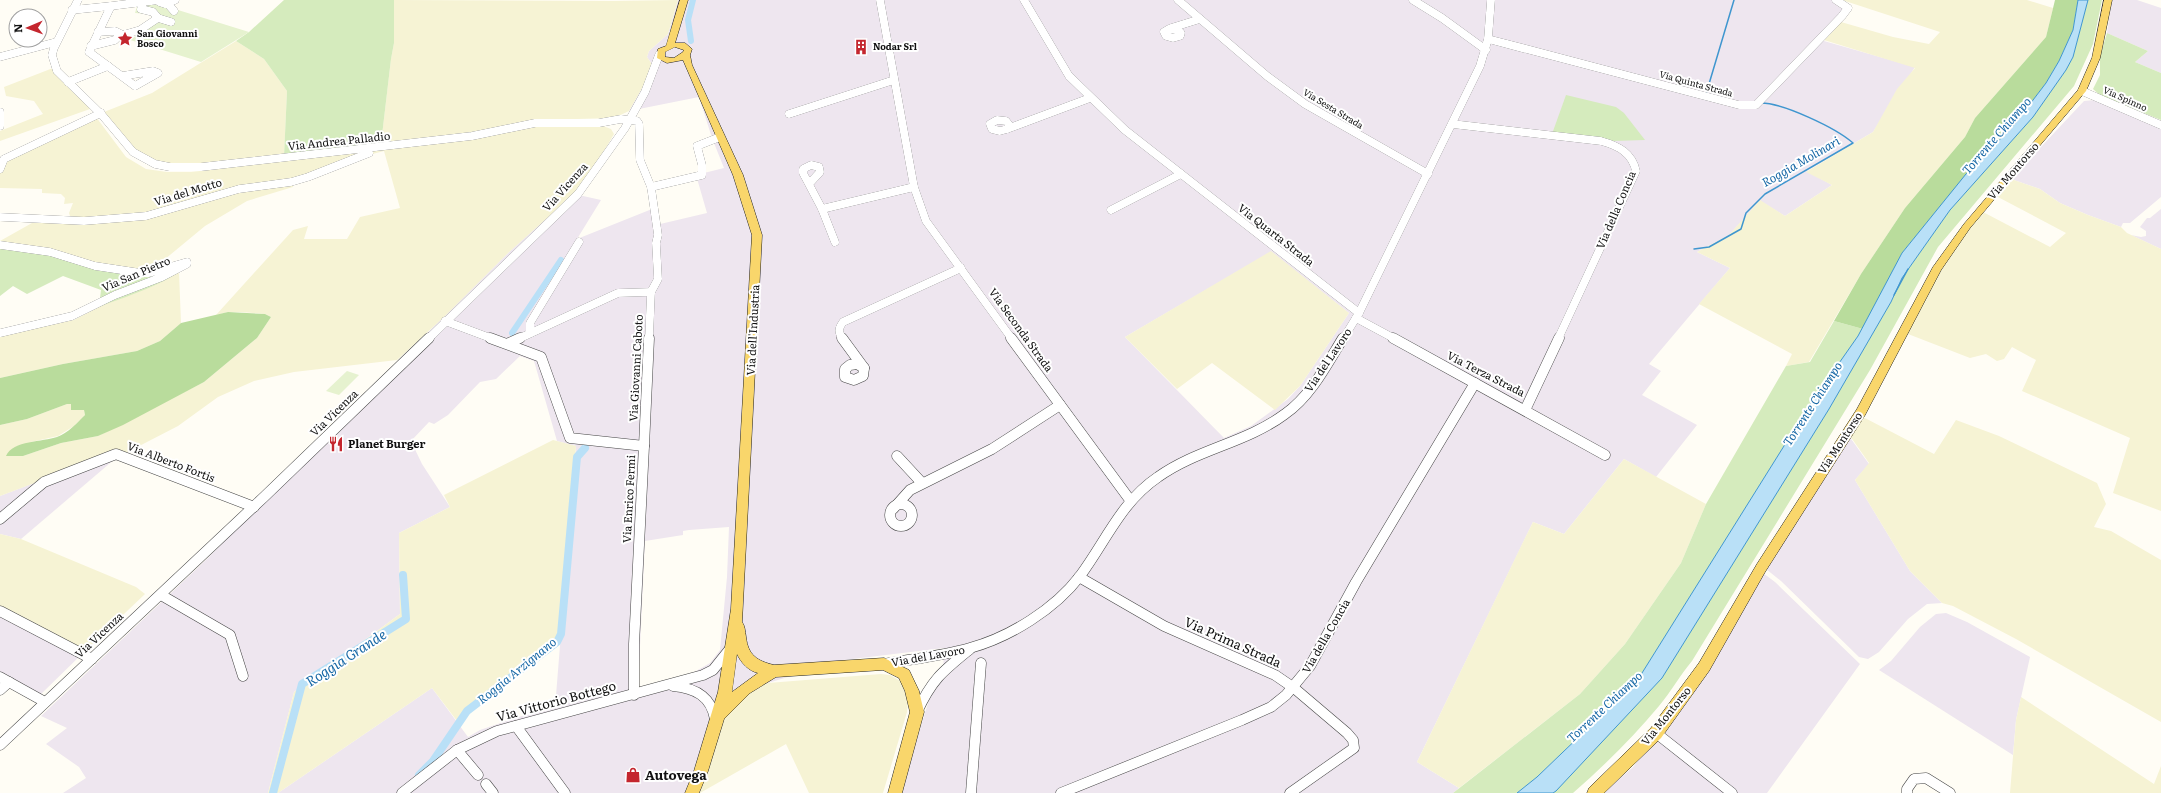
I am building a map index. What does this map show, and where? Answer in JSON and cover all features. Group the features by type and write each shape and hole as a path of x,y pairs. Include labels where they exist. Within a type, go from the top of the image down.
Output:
{"main road":[{"path":"670,46 684,0"},
{"path":"682,45 670,46 661,51 659,55 664,59 687,60 688,50 682,45 680,35 690,0"},
{"name":"Via Montorso","path":"1594,793 1656,732 1704,668 1761,568 1861,412 1937,269 1967,226 2082,91 2096,58 2108,0"},
{"name":"Via dell'Industria","path":"687,60 738,175 757,235 737,609 725,692 692,793"},
{"name":"Via dell'Industria","path":"737,609 740,645 744,655 756,667 774,671 884,664"},
{"path":"884,664 904,674 912,691 917,712 895,793"},
{"name":"Via dell'Industria","path":"716,723 733,698 742,690 774,671"}],"street":[{"name":"Via Andrea Palladio","path":"78,0 56,42 52,55 57,71 101,113 133,152 155,164 170,167 201,167 472,136 535,123 599,123"},
{"path":"72,10 143,1 159,0 160,3 168,3 174,0"},
{"name":"Via Seconda Strada","path":"880,0 914,187 926,220 1130,500"},
{"name":"Via Quarta Strada","path":"1024,0 1069,76 1090,98 1125,130 1357,315"},
{"name":"Via Sesta Strada","path":"1178,0 1267,76 1305,104 1428,174"},
{"path":"1413,0 1442,18 1486,50"},
{"name":"Via del Lavoro","path":"884,664 971,648 1016,629 1045,611 1079,577 1130,500 1157,477 1184,460 1256,432 1286,414 1312,388 1357,315 1452,124 1486,50 1491,0"},
{"name":"Via Quinta Strada","path":"1488,39 1739,105 1748,106 1756,105 1842,16 1848,8 1836,0"},
{"path":"143,1 141,9 153,12 158,18 171,22"},
{"path":"168,3 174,11"},
{"path":"112,6 89,52 122,76"},
{"path":"91,46 115,40 119,36 127,35 142,29 158,18"},
{"path":"1182,25 1181,33 1178,37 1168,37 1164,32 1169,29 1200,18"},
{"path":"98,32 114,31 120,34 119,36"},
{"path":"0,57 56,42"},
{"name":"Via Vicenza","path":"0,745 254,507 578,194 600,165 626,126 654,72 659,55"},
{"name":"Via Vicenza","path":"654,72 660,66 674,60"},
{"path":"68,82 108,66"},
{"path":"789,114 894,80"},
{"name":"Via Spinno","path":"2082,91 2161,125"},
{"path":"1007,125 1024,124 1090,98"},
{"path":"0,112 0,126"},
{"path":"0,169 4,159 101,113"},
{"path":"599,123 630,119"},
{"name":"Via Giovanni Caboto","path":"630,119 637,121 639,124 640,160 651,187 658,235 656,243 658,280 651,292 644,446"},
{"path":"599,123 614,127 626,126"},
{"name":"Via della Concia","path":"1452,124 1473,128 1580,139 1613,144 1623,150 1635,162 1636,171 1526,408"},
{"path":"614,127 620,136"},
{"path":"651,187 702,175 702,165 697,146 720,137"},
{"name":"Via del Motto","path":"0,217 80,220 132,218 156,214 198,203 230,191 252,186 297,181 314,176 370,152 375,148"},
{"path":"1111,210 1181,174"},
{"path":"809,184 822,209 835,242"},
{"path":"822,209 914,187"},
{"path":"530,333 530,323 579,242"},
{"name":"Via San Pietro","path":"0,245 50,252 95,266 141,273 149,273 187,262 186,264 162,277 115,295 72,316 0,333"},
{"path":"852,352 845,369 845,377 854,380 863,376 864,368 839,333 839,327 843,322 961,268"},
{"path":"509,344 618,293 637,291 651,292"},
{"name":"Via Terza Strada","path":"1357,315 1475,383 1526,408 1605,455"},
{"name":"Via Enrico Fermi","path":"445,321 540,357 570,438 644,446 634,644 634,695"},
{"path":"845,369 853,364 860,365 864,368"},
{"name":"Via della Concia","path":"1061,793 1271,707 1294,688 1310,666 1356,582 1475,383"},
{"path":"910,490 908,501 913,517 909,522 898,525 890,519 893,509 910,490 992,449 1060,405"},
{"name":"Via Alberto Fortis","path":"0,519 44,482 116,454 254,507"},
{"path":"897,456 922,484"},
{"path":"893,509 904,506 912,511"},
{"name":"Via Prima Strada","path":"1079,577 1164,626 1275,675 1294,688 1347,733 1353,740 1354,748 1290,793"},
{"path":"161,595 230,634 243,676"},
{"path":"0,611 92,659"},
{"name":"Via Vittorio Bottego","path":"402,793 458,750 497,731 666,686 713,670 722,662 731,647"},
{"name":"Via del Lavoro","path":"917,712 927,690 938,675 971,648"},
{"path":"971,793 981,663"},
{"path":"0,690 4,680 45,702"},
{"name":"Via Vittorio Bottego","path":"666,686 691,688 700,693 709,700 714,710 716,723"},
{"path":"516,726 565,793"},
{"path":"1656,732 1732,793"},
{"path":"458,750 478,774"},
{"path":"1907,793 1907,790 1914,779 1926,778 1950,793"}],"shaded area":[{"path":"394,0 678,0 668,34 649,51 647,57 654,67 629,111 614,118 577,119 381,144 394,43"},
{"path":"678,0 1832,0 1843,8 1843,10 1817,39 1915,67 1873,132 1807,171 1832,185 1785,216 1760,201 1729,235 1697,252 1730,268 1649,364 1661,371 1642,395 1697,425 1656,477 1624,459 1564,534 1533,522 1417,762 1459,788 1453,793 900,793 929,700 943,675 944,648 844,660 750,690 715,724 700,793 278,793 432,688 468,737 480,730 518,717 555,708 576,446 553,440 557,441 534,361 520,356 496,379 480,382 448,415 434,424 429,422 411,441 422,464 450,507 399,533 400,614 294,692 268,793 63,793 86,778 79,767 46,744 67,728 41,716 208,558 424,336 507,254 566,200 574,194 601,200 577,239 652,209 656,225 707,213 696,175 724,168 712,138 699,97 629,111 654,67 647,57 649,51 668,34","holes":["1271,252 1349,313 1300,386 1288,399 1251,426 1224,438 1125,337","729,527 727,577 720,650 710,663 689,675 638,689 645,541 683,535 683,531"]},
{"path":"1842,0 2027,0 2053,8 2046,37 1975,118 1965,137 1905,208 1861,274 1809,362 1786,366 1792,354 1699,304 1730,268 1697,252 1729,235 1760,200 1785,216 1832,185 1806,172 1873,132 1897,89 1915,68 1824,40 1841,22 1893,37 1929,44 1940,32"},
{"path":"2112,0 2137,0 2161,8 2161,73 2135,62 2148,51 2107,33"},
{"path":"236,41 264,59 287,91 284,156 173,167 134,153 104,112 152,93"},
{"path":"53,68 90,109 0,141 0,131 43,114 34,101 6,96 4,87"},
{"path":"2095,100 2161,126 2161,197 2130,223 2123,223 2121,227 2060,203 2040,189 2011,179 2084,101"},
{"path":"96,117 126,157 146,169 167,172 191,172 227,168 536,127 603,126 611,129 614,134 597,163 574,194 507,254 444,317 397,360 294,372 254,381 218,397 178,426 116,458 53,476 0,496 0,425 27,419 67,404 71,404 72,410 84,410 85,415 74,426 58,436 31,442 23,456 61,443 98,436 204,382 257,338 271,317 265,314 240,312 228,312 216,315 293,230 308,226 304,239 347,239 360,217 400,208 384,151 361,157 293,183 293,187 247,201 205,226 147,274 0,241 32,223 72,222 69,213 73,203 64,204 65,198 61,194 42,193 42,189 0,188 0,165 2,162"},
{"path":"2011,179 2040,189 2060,203 2121,227 2127,233 2161,249 2161,511 2113,493 2130,438 2022,391 2036,360 2012,347 2004,359 1997,361 1986,354 1970,358 1908,334 1863,414 1863,417 1934,454 1956,420 1999,436 2097,483 2106,504 2094,527 2111,531 2161,560 2161,722 2016,639 1953,606 1942,603 1910,571 1855,480 1869,463 1850,436 1950,252 1983,212 2050,247 2066,233 1996,196"},
{"path":"2161,209 2161,249 2131,235 2141,237 2146,236 2146,231 2140,227 2147,218 2150,218"},
{"path":"1271,251 1349,313 1300,386 1275,410 1212,363 1177,389 1125,337"},
{"path":"179,272 181,323 160,341 137,351 63,364 0,378 0,335 74,320 99,307"},
{"path":"1849,436 1869,464 1855,480 1910,571 1942,603 1927,604 1908,619 1879,652 1868,659 1859,657 1781,581 1766,569"},
{"path":"553,440 576,446 561,641 553,641 457,721 432,688 278,793 268,793 294,692 400,614 399,533 450,507 444,495"},
{"path":"116,458 21,539 0,534 0,496 60,473"},
{"path":"1624,459 1706,504 1681,563 1625,644 1580,694 1459,788 1417,762 1533,522 1564,534"},
{"path":"0,534 21,539 136,587 145,594 86,650 73,645 0,608"},
{"path":"1763,573 1775,582 1860,664 1767,793 1603,793 1633,767 1653,742"},
{"path":"0,608 73,645 86,650 40,695 0,685"},
{"path":"1946,613 1967,622 2030,657 2016,720 2013,755 1879,670 1891,661 1920,627 1936,614"},
{"path":"881,674 890,675 902,682 908,699 907,712 883,793 809,793 786,744 700,793 715,724 750,690 768,683"},
{"path":"2021,697 2154,784 2161,766 2161,793 2010,793 2016,720"}],"green space":[{"path":"284,0 394,0 394,43 381,144 284,156 287,91 264,59 236,41 249,32"},
{"path":"2055,0 2078,0 2073,30 2059,61 2046,83 2014,125 1947,198 1902,253 1863,329 1834,321 1861,274 1905,208 1965,137 1975,118 2046,37"},
{"path":"2088,0 2102,0 2093,44 2074,86 1938,247 1870,370 1692,661 1649,718 1596,772 1573,793 1553,793 1662,678 1829,409 1891,302 1902,278 1950,210 2033,117 2066,70 2073,57"},
{"path":"138,3 152,3 160,5 173,11 178,10 249,32 201,62 127,39 126,32 133,31 154,18 149,14 135,13"},
{"path":"2107,33 2148,51 2135,62 2161,73 2161,120 2101,96 2093,89 2100,75 2100,56"},
{"path":"1566,95 1616,107 1624,113 1645,140 1613,141 1552,134"},
{"path":"0,247 28,249 137,274 185,266 169,278 157,284 99,307 101,290 63,276 27,294 13,286 0,296"},
{"path":"228,312 265,314 271,317 257,338 204,382 123,425 98,436 61,443 23,456 6,456 15,447 22,444 51,439 65,433 85,415 84,410 71,410 71,404 67,404 27,419 0,425 0,378 63,364 137,351 160,341 181,323"},
{"path":"1834,321 1863,329 1809,406 1637,681 1537,777 1517,793 1453,793 1580,694 1625,644 1681,563 1706,504 1786,366 1810,362"},
{"path":"347,371 359,375 339,395 326,391"}],"water":[{"path":"2078,0 2088,0 2073,57 2066,70 2033,117 1950,210 1902,278 1891,302 1829,409 1662,678 1556,791 1553,793 1517,793 1537,777 1637,681 1809,406 1858,336 1902,253 1966,174 2014,125 2046,83 2059,61 2073,30"}],"waterway":[{"name":"Roggia Grande","path":"691,41 688,20 693,0"},
{"name":"Roggia Molinari","path":"1706,94 1734,0"},
{"name":"Roggia Molinari","path":"1694,249 1709,247 1741,229 1746,213 1765,194 1853,143 1835,130 1809,117 1782,107 1761,103"},
{"name":"Roggia Grande","path":"512,333 561,260"},
{"name":"Torrente Chiampo","path":"1894,295 1908,269"},
{"name":"Roggia Arzignano","path":"419,775 433,761 467,711 557,642 561,634 577,457 585,448"},
{"name":"Roggia Grande","path":"273,793 302,684 406,619 403,575"}],"place":[{"name":"San Giovanni Bosco","path":"125,39"},
{"name":"Nodar Srl","path":"861,47"},
{"name":"Planet Burger","path":"336,444"},
{"name":"Autovega","path":"633,775"}]}
